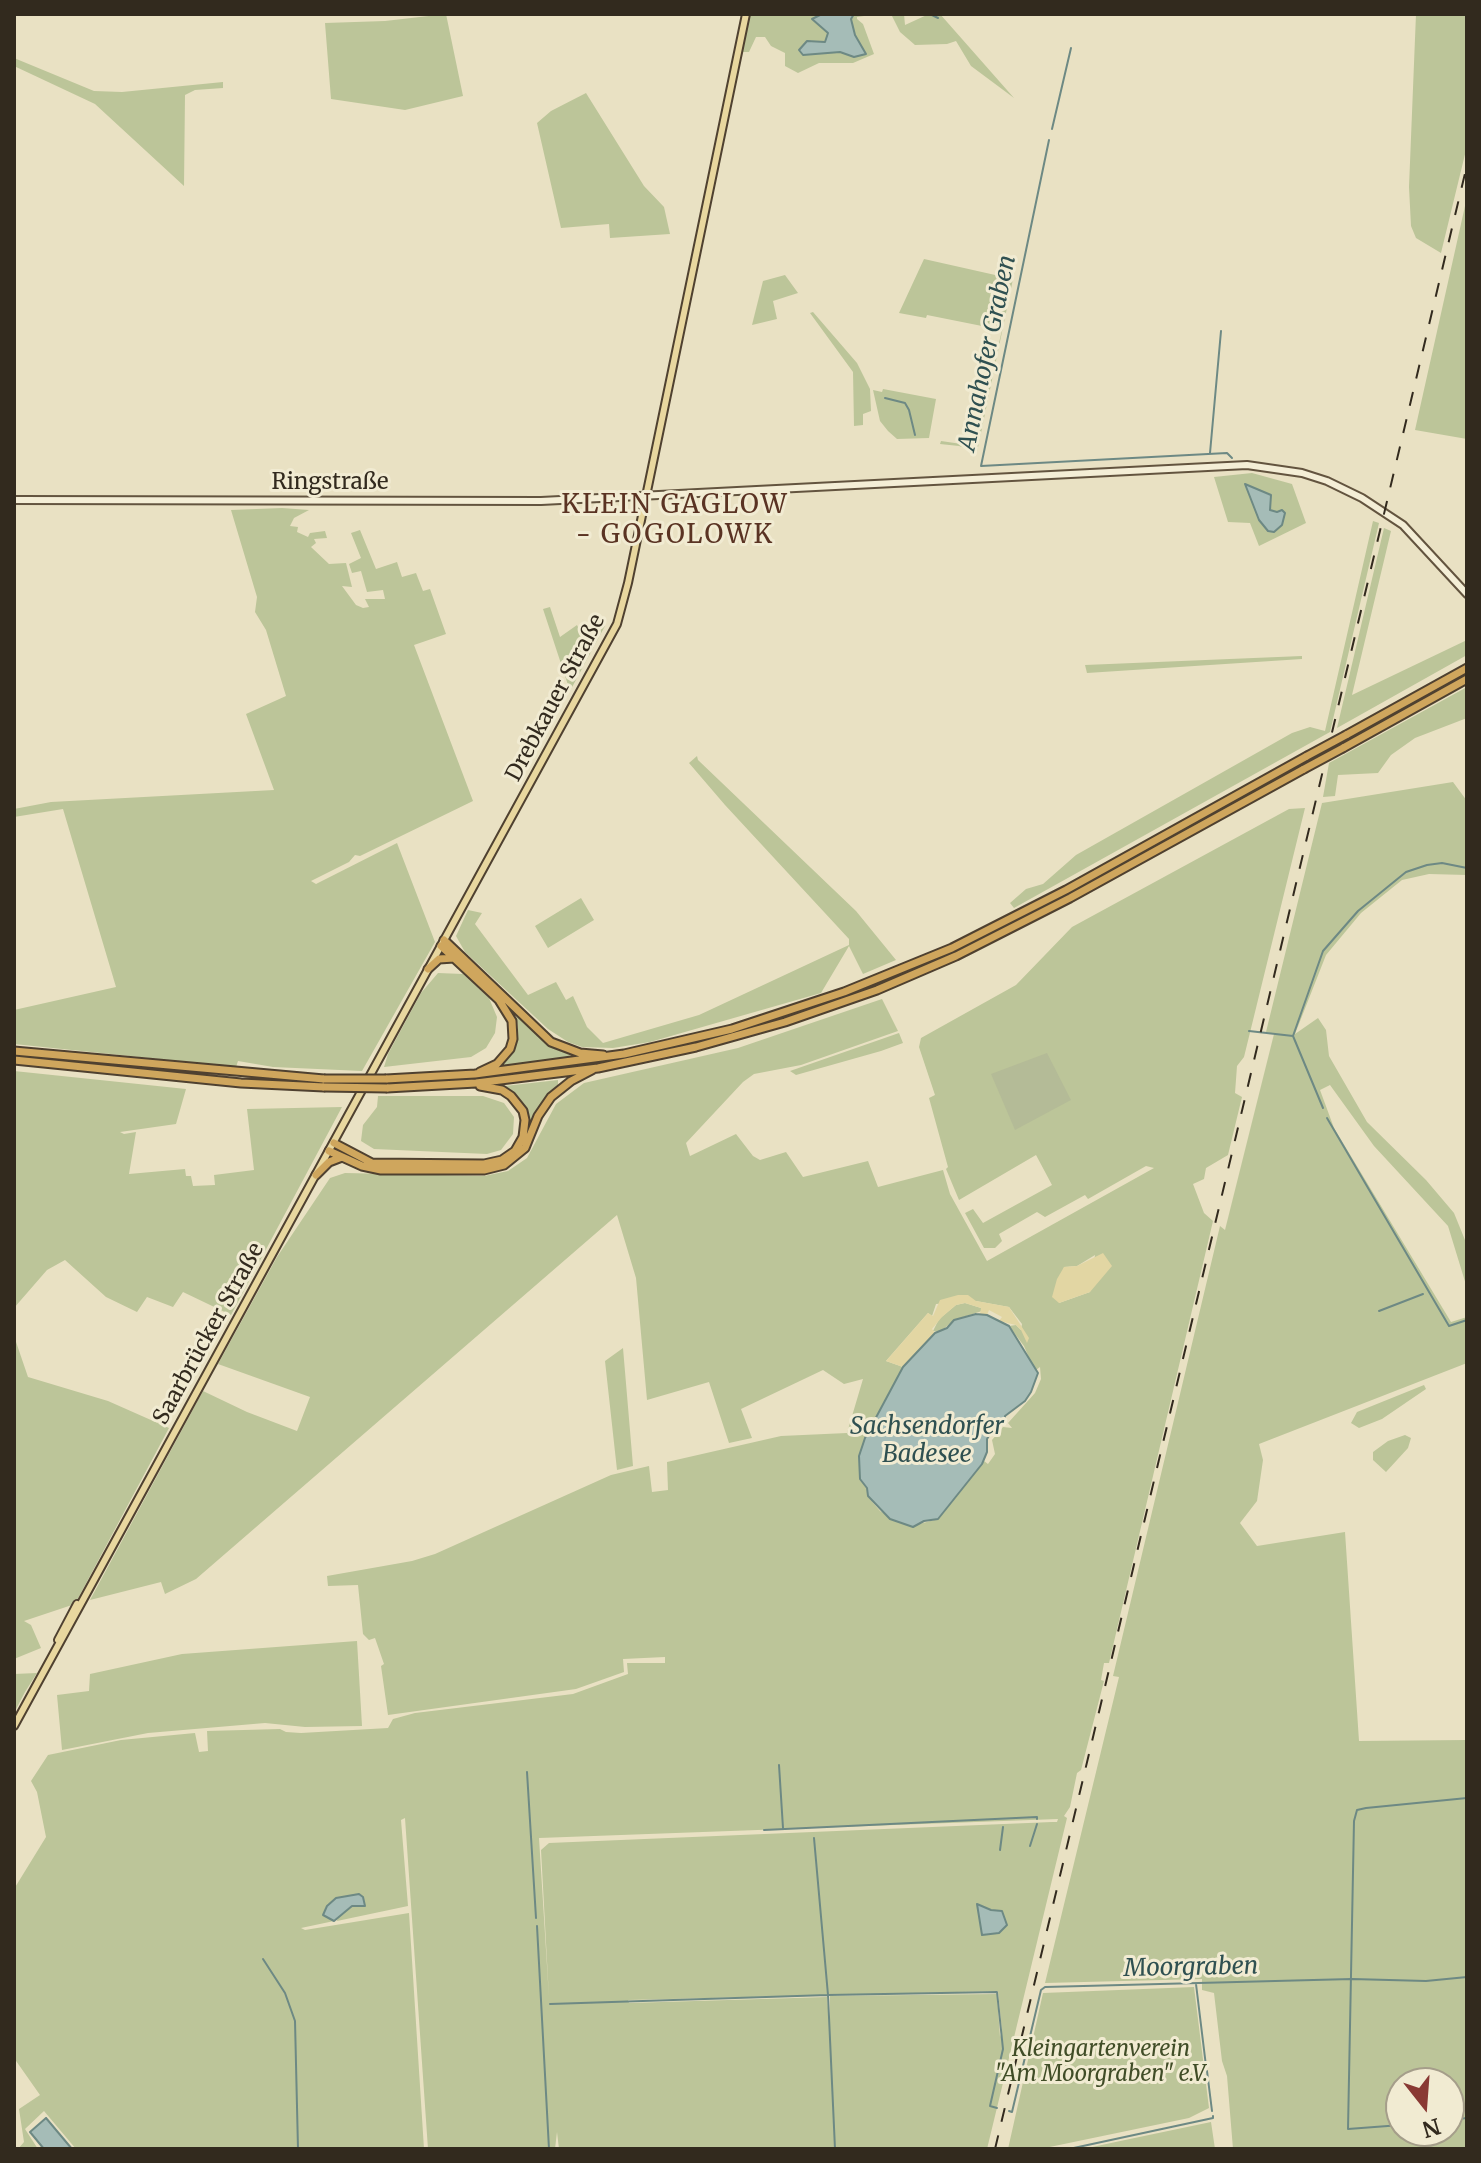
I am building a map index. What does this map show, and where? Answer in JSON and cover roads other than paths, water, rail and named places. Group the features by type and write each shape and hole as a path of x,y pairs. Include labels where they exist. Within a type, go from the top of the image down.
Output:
{"highway":[{"path":"386,1083 613,1056 694,1039 782,1014 844,992 952,948 1066,890 1467,668"},
{"path":"14,1060 241,1083 466,1084 598,1068 759,1030 877,990 956,956 1070,898 1467,679"},
{"path":"442,943 499,1000 508,1011 514,1030 510,1049 504,1057 497,1064 475,1074"},
{"path":"442,943 551,1042 580,1053 613,1056"},
{"path":"428,969 439,959 454,958"},
{"path":"14,1051 324,1083"},
{"path":"332,1147 342,1157 381,1170 484,1170 504,1165 525,1148 538,1116 551,1097 571,1081 598,1068"},
{"path":"332,1147 372,1163 484,1164 502,1160 515,1151 523,1137 523,1111 502,1090 466,1084"},
{"path":"316,1175 329,1162 342,1157"}],"main road":[{"name":"Drebkauer Straße","path":"362,1089 623,608 746,14"},
{"name":"Ringstraße","path":"14,500 534,501 1220,465 1289,470 1327,481 1403,525 1467,594"},
{"name":"Saarbrücker Straße","path":"14,1726 56,1651 67,1621 85,1595 362,1089"}],"water":[{"path":"822,14 854,14 851,19 855,35 866,54 854,57 840,52 803,55 799,50 807,41 825,42 828,33 812,19"},
{"path":"1245,484 1271,495 1270,510 1285,513 1282,525 1274,532 1268,531 1259,520"},
{"name":"Sachsendorfer Badesee","path":"976,1314 987,1315 1009,1326 1038,1373 1031,1392 1025,1401 1005,1416 1005,1422 994,1428 987,1439 987,1452 982,1464 938,1519 913,1527 890,1519 868,1496 867,1488 860,1479 859,1456 865,1438 903,1367 935,1333 947,1328 954,1320"},
{"path":"359,1894 365,1906 352,1906 334,1921 323,1915 336,1898"},
{"path":"977,1904 1002,1911 1007,1925 999,1933 982,1935"},
{"path":"46,2118 72,2149 44,2149 30,2132"}],"waterway":[{"path":"930,14 938,18"},
{"path":"1052,129 1071,48"},
{"name":"Annahofer Graben","path":"1049,140 981,466 1227,453 1232,458"},
{"path":"1210,453 1221,331"},
{"path":"885,398 905,403 915,435"},
{"path":"1293,1036 1323,951 1358,911 1406,872 1442,863 1467,868"},
{"path":"1249,1031 1293,1036 1323,1108"},
{"path":"1327,1118 1449,1326 1467,1320"},
{"path":"1379,1311 1423,1294"},
{"path":"779,1765 783,1828"},
{"path":"527,1772 536,1918"},
{"path":"1385,2126 1348,2129 1354,1821 1357,1810 1366,1808 1467,1798"},
{"path":"764,1830 1037,1819"},
{"path":"1030,1846 1037,1824"},
{"path":"1000,1850 1003,1827"},
{"path":"814,1838 828,1995 835,2149"},
{"path":"537,1926 549,2149"},
{"path":"263,1959 285,1993 295,2021 298,2149"},
{"name":"Moorgraben","path":"1009,2111 1012,2112 1041,1990 1045,1987 1352,1979 1426,1981 1467,1977"},
{"path":"1196,1984 1206,2066"},
{"path":"550,2004 997,1992 1003,2049 990,2106 997,2108"},
{"path":"1207,2071 1212,2111"},
{"path":"1069,2149 1213,2116"}],"railway":[{"path":"995,2149 1467,165"}],"district":[{"name":"KLEIN GAGLOW - GOGOLOWK","path":"675,521"}],"park label":[{"name":"Kleingartenverein \"Am Moorgraben\" e.V.","path":"1101,2062"}]}
